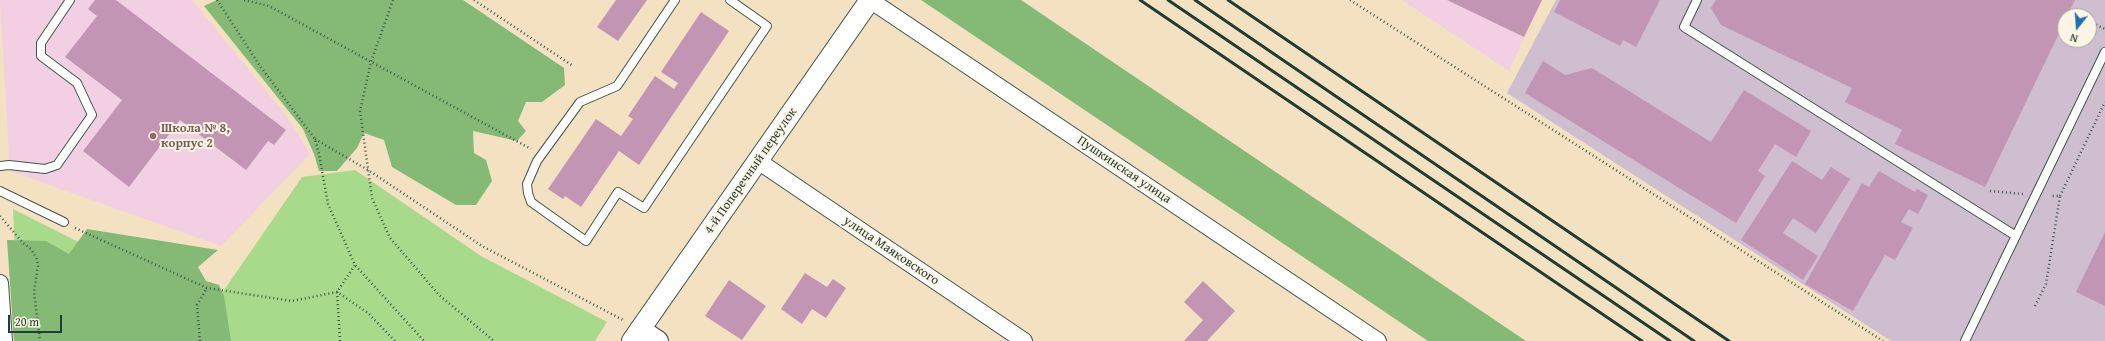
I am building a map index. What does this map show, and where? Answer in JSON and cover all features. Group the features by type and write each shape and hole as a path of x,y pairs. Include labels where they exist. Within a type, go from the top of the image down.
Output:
{"street":[{"name":"4-й Поперечный переулок","path":"636,335 870,0"},
{"name":"Пушкинская улица","path":"870,0 1378,341"},
{"name":"улица Маяковского","path":"758,161 1024,341"},
{"path":"0,283 4,341"},
{"path":"636,335 658,341"}],"lane":[{"path":"0,166 9,165 45,169 57,165 92,115 77,83 41,56 41,43 70,0"},
{"path":"675,0 617,86 580,102 541,156 530,174 527,184 531,202 586,241 618,192 644,208 767,26 730,0"},
{"path":"1697,0 1684,27 2016,236"},
{"path":"1965,341 2105,52"},
{"path":"0,191 64,222"}],"path":[{"path":"217,0 260,66 315,139 328,204 355,265 424,341"},
{"path":"244,0 269,6 541,156"},
{"path":"393,0 371,62 360,110 372,198 390,238 439,295 494,341"},
{"path":"474,0 573,66"},
{"path":"1350,0 1883,341"},
{"path":"2035,306 2046,284 2060,196 2105,102"},
{"path":"315,139 368,170 482,246 636,335"},
{"path":"1990,191 2060,196"},
{"path":"0,216 23,243 31,248 37,259 38,266 34,292 40,341"},
{"path":"64,222 207,288 292,301 337,292 368,313 395,341"},
{"path":"340,341 337,292 355,265"},
{"path":"200,341 196,305 207,288"}],"shaded area":[{"name":"Школа № 8, корпус 2","path":"0,0 192,0 288,118 310,154 221,246 10,171"},
{"path":"1402,0 1542,0 1509,71"},
{"path":"1556,0 2105,0 2105,341 1891,341 1507,93"}],"green space":[{"path":"217,0 463,0 564,68 565,85 542,102 526,102 518,121 526,131 517,141 473,131 474,153 486,160 492,181 476,205 456,205 392,167 384,140 364,133 357,148 337,171 319,171 314,154 303,129 204,6"},
{"path":"921,0 1021,0 1526,341 1428,341"},
{"path":"355,170 481,256 607,322 595,341 19,341 13,209 211,309 302,177"},
{"path":"87,229 218,250 198,267 206,281 219,285 224,296 231,341 14,341 7,240 46,241 69,254"}],"building":[{"path":"95,0 116,0 286,130 274,145 268,141 246,170 180,120 129,187 83,151 122,100 65,57 97,16 88,9"},
{"path":"616,0 647,0 618,41 597,27"},
{"path":"1447,0 1542,0 1524,37"},
{"path":"1560,0 1660,0 1636,47 1623,40 1620,46 1554,12"},
{"path":"1716,0 2075,0 2071,8 2057,8 2057,38 1985,187 1895,144 1902,130 1845,102 1852,88 1721,25 1711,8"},
{"path":"701,12 729,31 639,165 619,151 581,207 565,196 563,199 548,189 596,119 621,136 633,119 628,116 655,76 674,89 678,83 661,72"},
{"path":"1543,61 1565,75 1592,68 1711,142 1744,90 1811,131 1796,157 1775,144 1758,171 1765,176 1736,223 1525,93"},
{"path":"1792,161 1822,180 1831,167 1850,179 1816,233 1793,218 1783,233 1818,256 1803,280 1741,240"},
{"path":"1879,171 1915,192 1917,189 1928,195 1918,214 1909,209 1901,222 1913,228 1895,260 1885,255 1853,311 1805,284 1862,183 1869,187"},
{"path":"2105,232 2105,306 2076,292"},
{"path":"805,273 827,287 833,279 846,288 826,318 812,309 802,324 781,309"},
{"path":"729,280 766,306 742,340 705,316"},
{"path":"1203,281 1235,311 1207,341 1184,341 1203,320 1184,302"}],"railway":[{"path":"1140,0 1642,341"},
{"path":"1168,0 1670,341"},
{"path":"1195,0 1694,341"},
{"path":"1228,0 1729,341"}],"place":[{"name":"Школа № 8, корпус 2","path":"153,136"}]}
